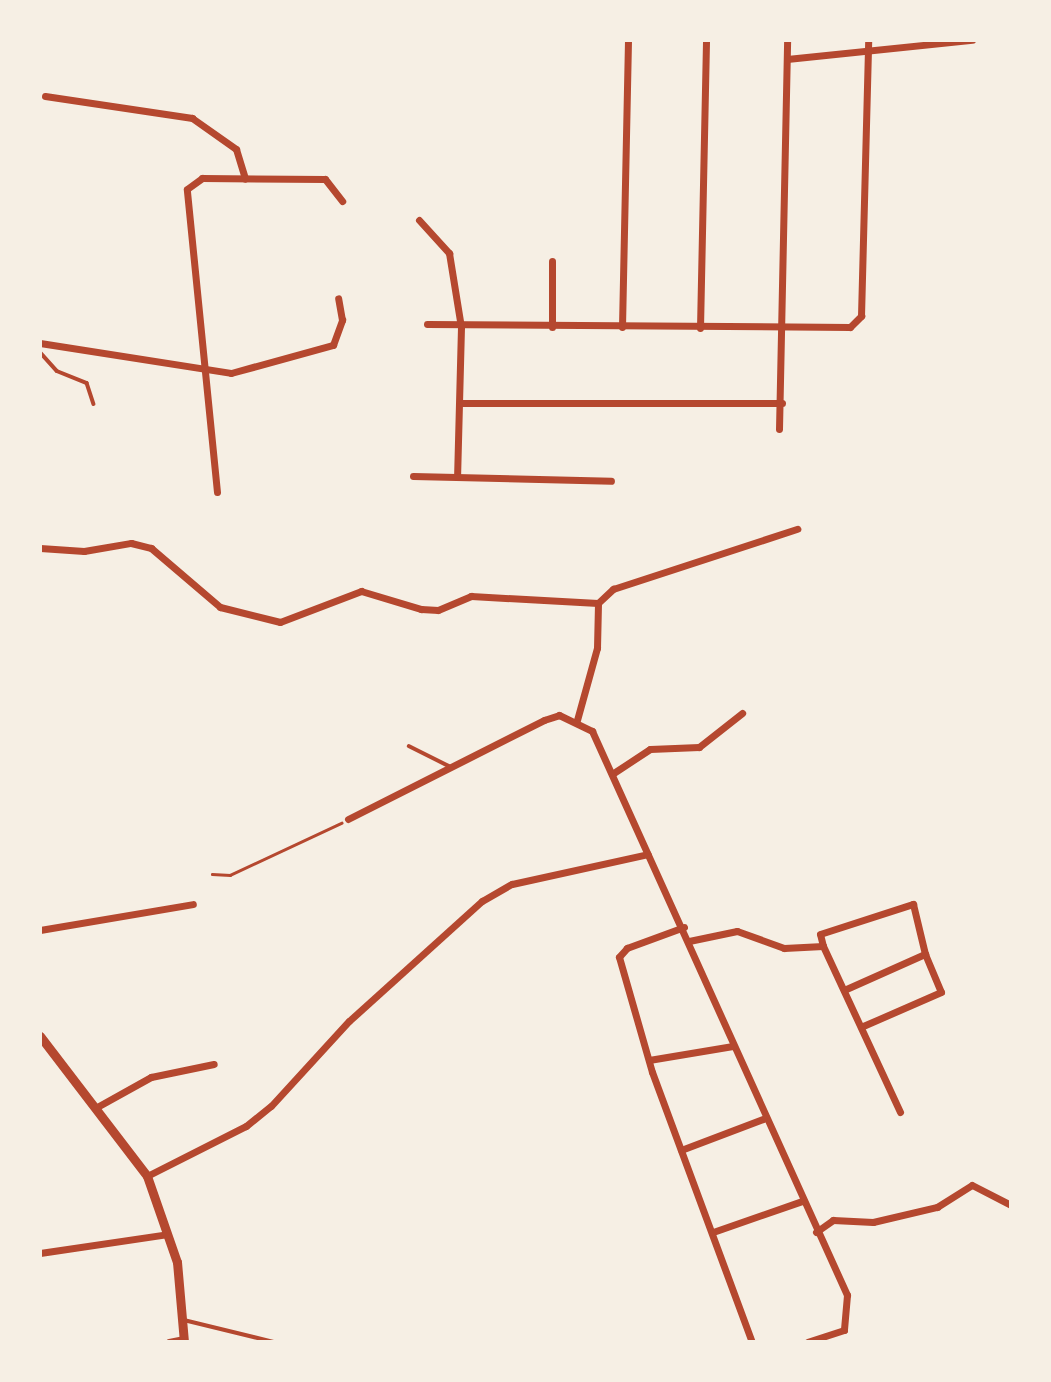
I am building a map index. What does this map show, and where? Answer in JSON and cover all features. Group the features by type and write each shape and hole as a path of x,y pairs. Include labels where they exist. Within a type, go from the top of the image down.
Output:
{"street":[{"path":"622,327 628,40"},
{"path":"700,328 706,40"},
{"path":"779,429 785,328 787,40"},
{"path":"427,324 461,327 850,327 861,316 868,40"},
{"path":"787,59 972,40"},
{"path":"45,96 192,118 236,149 245,178"},
{"path":"217,492 187,189 202,178 325,179 342,201"},
{"path":"419,220 449,253 461,327 462,403 457,477"},
{"path":"552,261 552,327"},
{"path":"40,343 231,373 328,348 339,335 338,298"},
{"path":"462,403 782,403"},
{"path":"413,476 611,481"},
{"path":"40,548 84,551 131,543 151,548 220,607 279,622 360,591 421,609 438,610 471,596 598,603 631,581 797,529"},
{"path":"577,720 597,648 598,603"},
{"path":"612,774 650,749 699,747 742,713"},
{"path":"348,820 449,766 544,720 577,720 592,732 684,927 763,1119 847,1295 850,1317 839,1334 808,1342"},
{"path":"147,1176 246,1126 271,1106 349,1021 482,901 512,884 648,854"},
{"path":"40,930 193,904"},
{"path":"861,1027 942,992 925,954 913,904 820,934 823,946 900,1112"},
{"path":"684,927 627,948 620,957 649,1060 752,1342"},
{"path":"689,942 737,931 784,948 823,946"},
{"path":"844,990 925,954"},
{"path":"40,1036 97,1107 147,1176 169,1234 182,1319 184,1340 169,1342"},
{"path":"649,1060 733,1046"},
{"path":"97,1107 151,1077 214,1064"},
{"path":"681,1150 763,1119"},
{"path":"816,1232 833,1220 873,1222 937,1207 972,1185 1011,1205"},
{"path":"713,1233 802,1202"},
{"path":"40,1253 169,1234"}],"lane":[{"path":"40,352 57,371 88,383 94,404"},
{"path":"409,746 449,766"},
{"path":"182,1319 274,1342"}],"path":[{"path":"212,874 230,875 348,820"}]}
